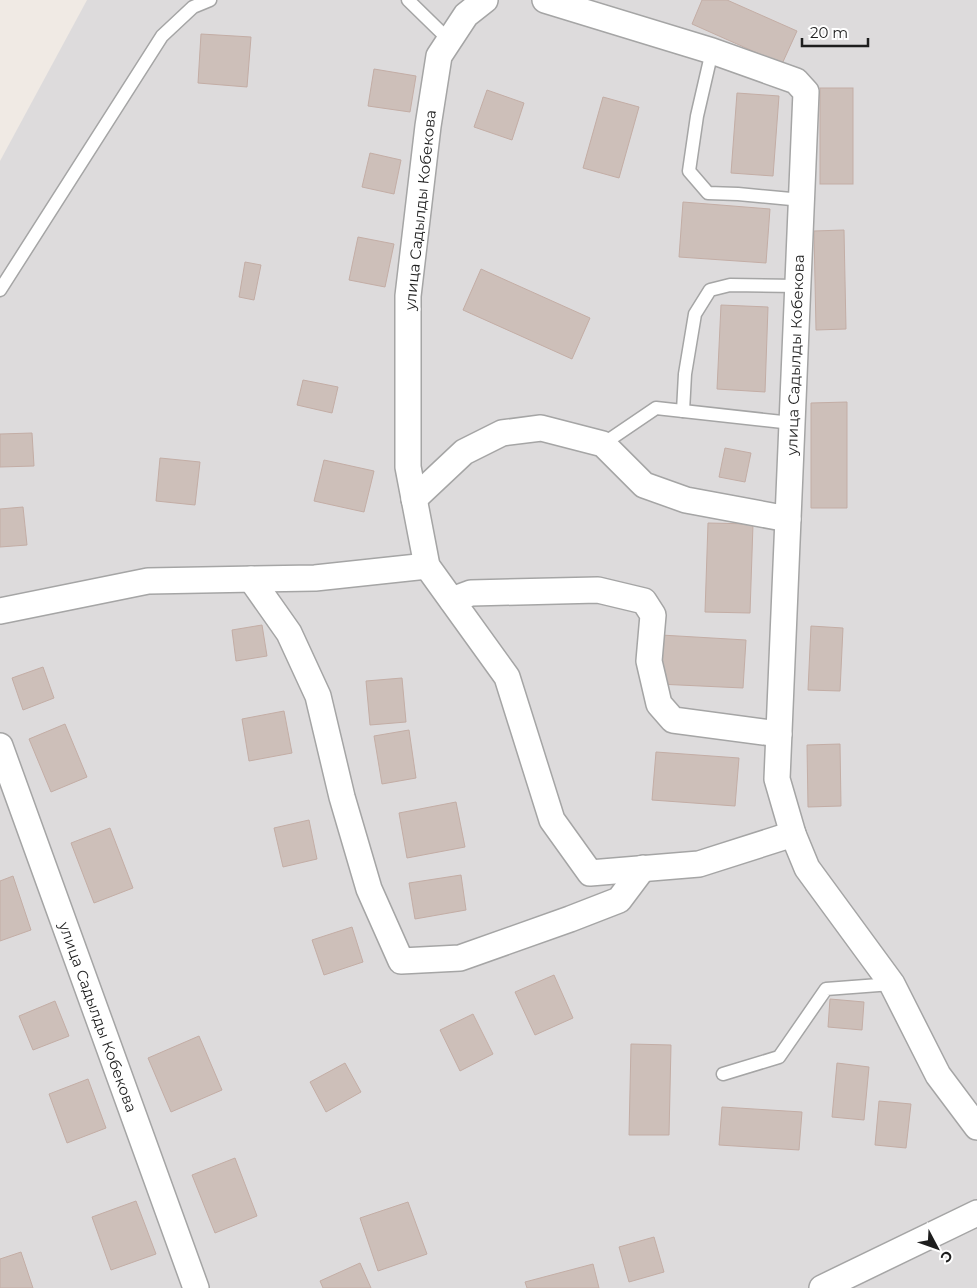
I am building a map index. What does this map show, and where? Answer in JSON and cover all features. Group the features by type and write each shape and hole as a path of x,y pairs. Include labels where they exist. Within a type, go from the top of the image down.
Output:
{"street":[{"name":"улица Садылды Кобекова","path":"485,0 466,15 439,56 428,126 408,296 408,467 427,566 507,677 552,820 590,873 698,864 793,834"},
{"name":"улица Садылды Кобекова","path":"545,0 712,51 796,81 806,92 777,779 793,834 807,868 892,984 938,1075 977,1127"},
{"path":"414,499 464,452 502,433 541,428 603,444 644,485 686,500 788,519"},
{"path":"0,611 148,581 315,578 427,566"},
{"path":"251,579 289,634 318,696 342,797 369,889 401,961 460,958 570,919 619,900 643,868"},
{"path":"452,600 471,593 598,590 644,601 653,615 649,661 658,704 673,720 779,734"},
{"name":"улица Садылды Кобекова","path":"0,746 196,1288"},
{"path":"822,1288 977,1213"}],"lane":[{"path":"0,290 162,36 193,7 210,0"},
{"path":"408,0 449,40"},
{"path":"712,51 697,116 689,171 708,193 802,200"},
{"path":"682,411 685,374 695,314 710,290 730,285 798,286"},
{"path":"603,444 656,408 792,424"},
{"path":"723,1074 779,1057 826,989 892,984"}],"shaded area":[{"path":"87,0 977,0 977,1288 0,1288 0,161"}],"building":[{"path":"702,0 727,0 797,31 782,64 692,24"},
{"path":"201,34 251,37 247,87 198,83"},
{"path":"374,69 416,76 410,112 368,106"},
{"path":"820,88 853,88 853,184 820,184"},
{"path":"487,90 524,103 512,140 474,127"},
{"path":"737,93 779,96 773,176 731,173"},
{"path":"603,97 639,107 619,178 583,168"},
{"path":"370,153 401,160 394,194 362,187"},
{"path":"683,202 770,209 766,263 679,257"},
{"path":"844,230 846,329 816,330 814,231"},
{"path":"358,237 394,244 385,287 349,280"},
{"path":"245,262 261,265 254,300 239,297"},
{"path":"481,269 590,318 572,359 463,310"},
{"path":"721,305 768,307 765,392 717,389"},
{"path":"303,380 338,387 332,413 297,405"},
{"path":"847,402 847,508 811,508 811,403"},
{"path":"32,433 34,466 0,467 0,434"},
{"path":"725,448 751,453 745,482 719,477"},
{"path":"160,458 200,462 195,505 156,501"},
{"path":"324,460 374,471 364,512 314,501"},
{"path":"23,507 27,545 0,547 0,509"},
{"path":"708,523 753,524 750,613 705,612"},
{"path":"262,625 267,656 236,661 232,630"},
{"path":"811,626 843,628 840,691 808,690"},
{"path":"661,635 746,640 743,688 658,684"},
{"path":"43,667 54,698 23,710 12,678"},
{"path":"402,678 406,722 370,725 366,681"},
{"path":"284,711 292,753 249,761 242,719"},
{"path":"65,724 87,777 51,792 29,739"},
{"path":"409,730 416,778 382,784 374,736"},
{"path":"840,744 841,806 808,807 807,745"},
{"path":"656,752 739,758 735,806 652,800"},
{"path":"456,802 465,847 407,858 399,813"},
{"path":"309,820 317,859 283,867 274,828"},
{"path":"110,828 133,888 94,903 71,843"},
{"path":"461,875 466,910 415,919 409,883"},
{"path":"13,876 31,930 0,941 0,881"},
{"path":"352,927 363,962 324,975 312,940"},
{"path":"554,975 573,1018 535,1035 515,992"},
{"path":"830,999 864,1002 862,1030 828,1027"},
{"path":"55,1001 69,1036 33,1050 19,1016"},
{"path":"473,1014 493,1054 460,1071 440,1030"},
{"path":"199,1036 222,1090 171,1112 148,1058"},
{"path":"631,1044 671,1045 669,1135 629,1135"},
{"path":"345,1063 361,1092 326,1112 310,1082"},
{"path":"837,1063 869,1067 864,1120 832,1117"},
{"path":"88,1079 106,1128 67,1143 49,1094"},
{"path":"879,1101 911,1104 906,1148 875,1145"},
{"path":"722,1107 802,1112 799,1150 719,1145"},
{"path":"235,1158 257,1216 215,1233 192,1175"},
{"path":"136,1201 156,1254 111,1270 92,1217"},
{"path":"408,1202 427,1254 378,1271 360,1218"},
{"path":"654,1237 664,1272 629,1282 619,1247"},
{"path":"21,1252 33,1288 0,1288 0,1259"},
{"path":"360,1263 371,1288 323,1288 320,1281"},
{"path":"593,1264 599,1288 527,1288 525,1282"}]}
